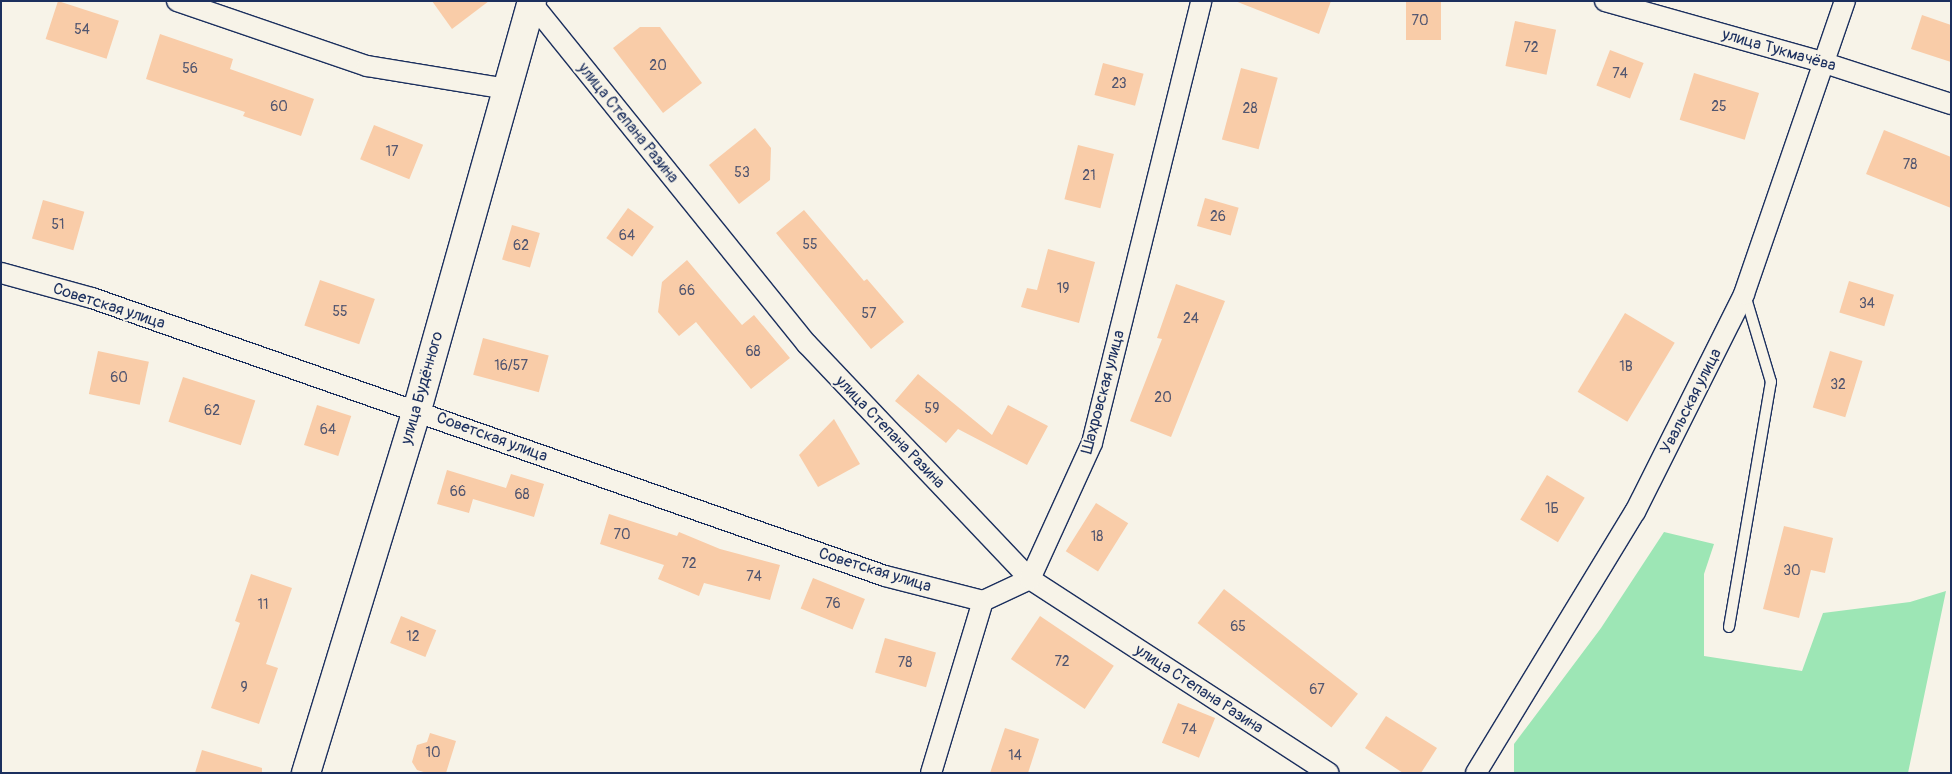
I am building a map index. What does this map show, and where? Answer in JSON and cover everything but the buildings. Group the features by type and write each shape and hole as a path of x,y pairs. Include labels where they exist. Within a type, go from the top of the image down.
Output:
{"street":[{"path":"177,1 367,66 508,89"},
{"name":"Шахровская улица","path":"1030,579 1092,443 1201,1"},
{"name":"улица Тукмачёва","path":"1605,1 1825,63 1951,104"},
{"name":"Увальская улица","path":"1476,773 1635,512 1744,294 1845,1"},
{"name":"улица Будённого","path":"306,773 417,410 531,2"},
{"name":"улица Степана Разина","path":"531,2 807,344 1030,579 1329,773"},
{"name":"Советская улица","path":"1,273 92,298 417,410 884,576 983,600"},
{"path":"931,773 983,600 1030,579"}],"lane":[{"path":"1729,627 1771,382 1744,294"}],"green space":[{"path":"1664,532 1714,544 1704,574 1704,656 1802,671 1823,613 1910,602 1946,591 1908,773 1514,773 1514,744 1601,628"}]}
